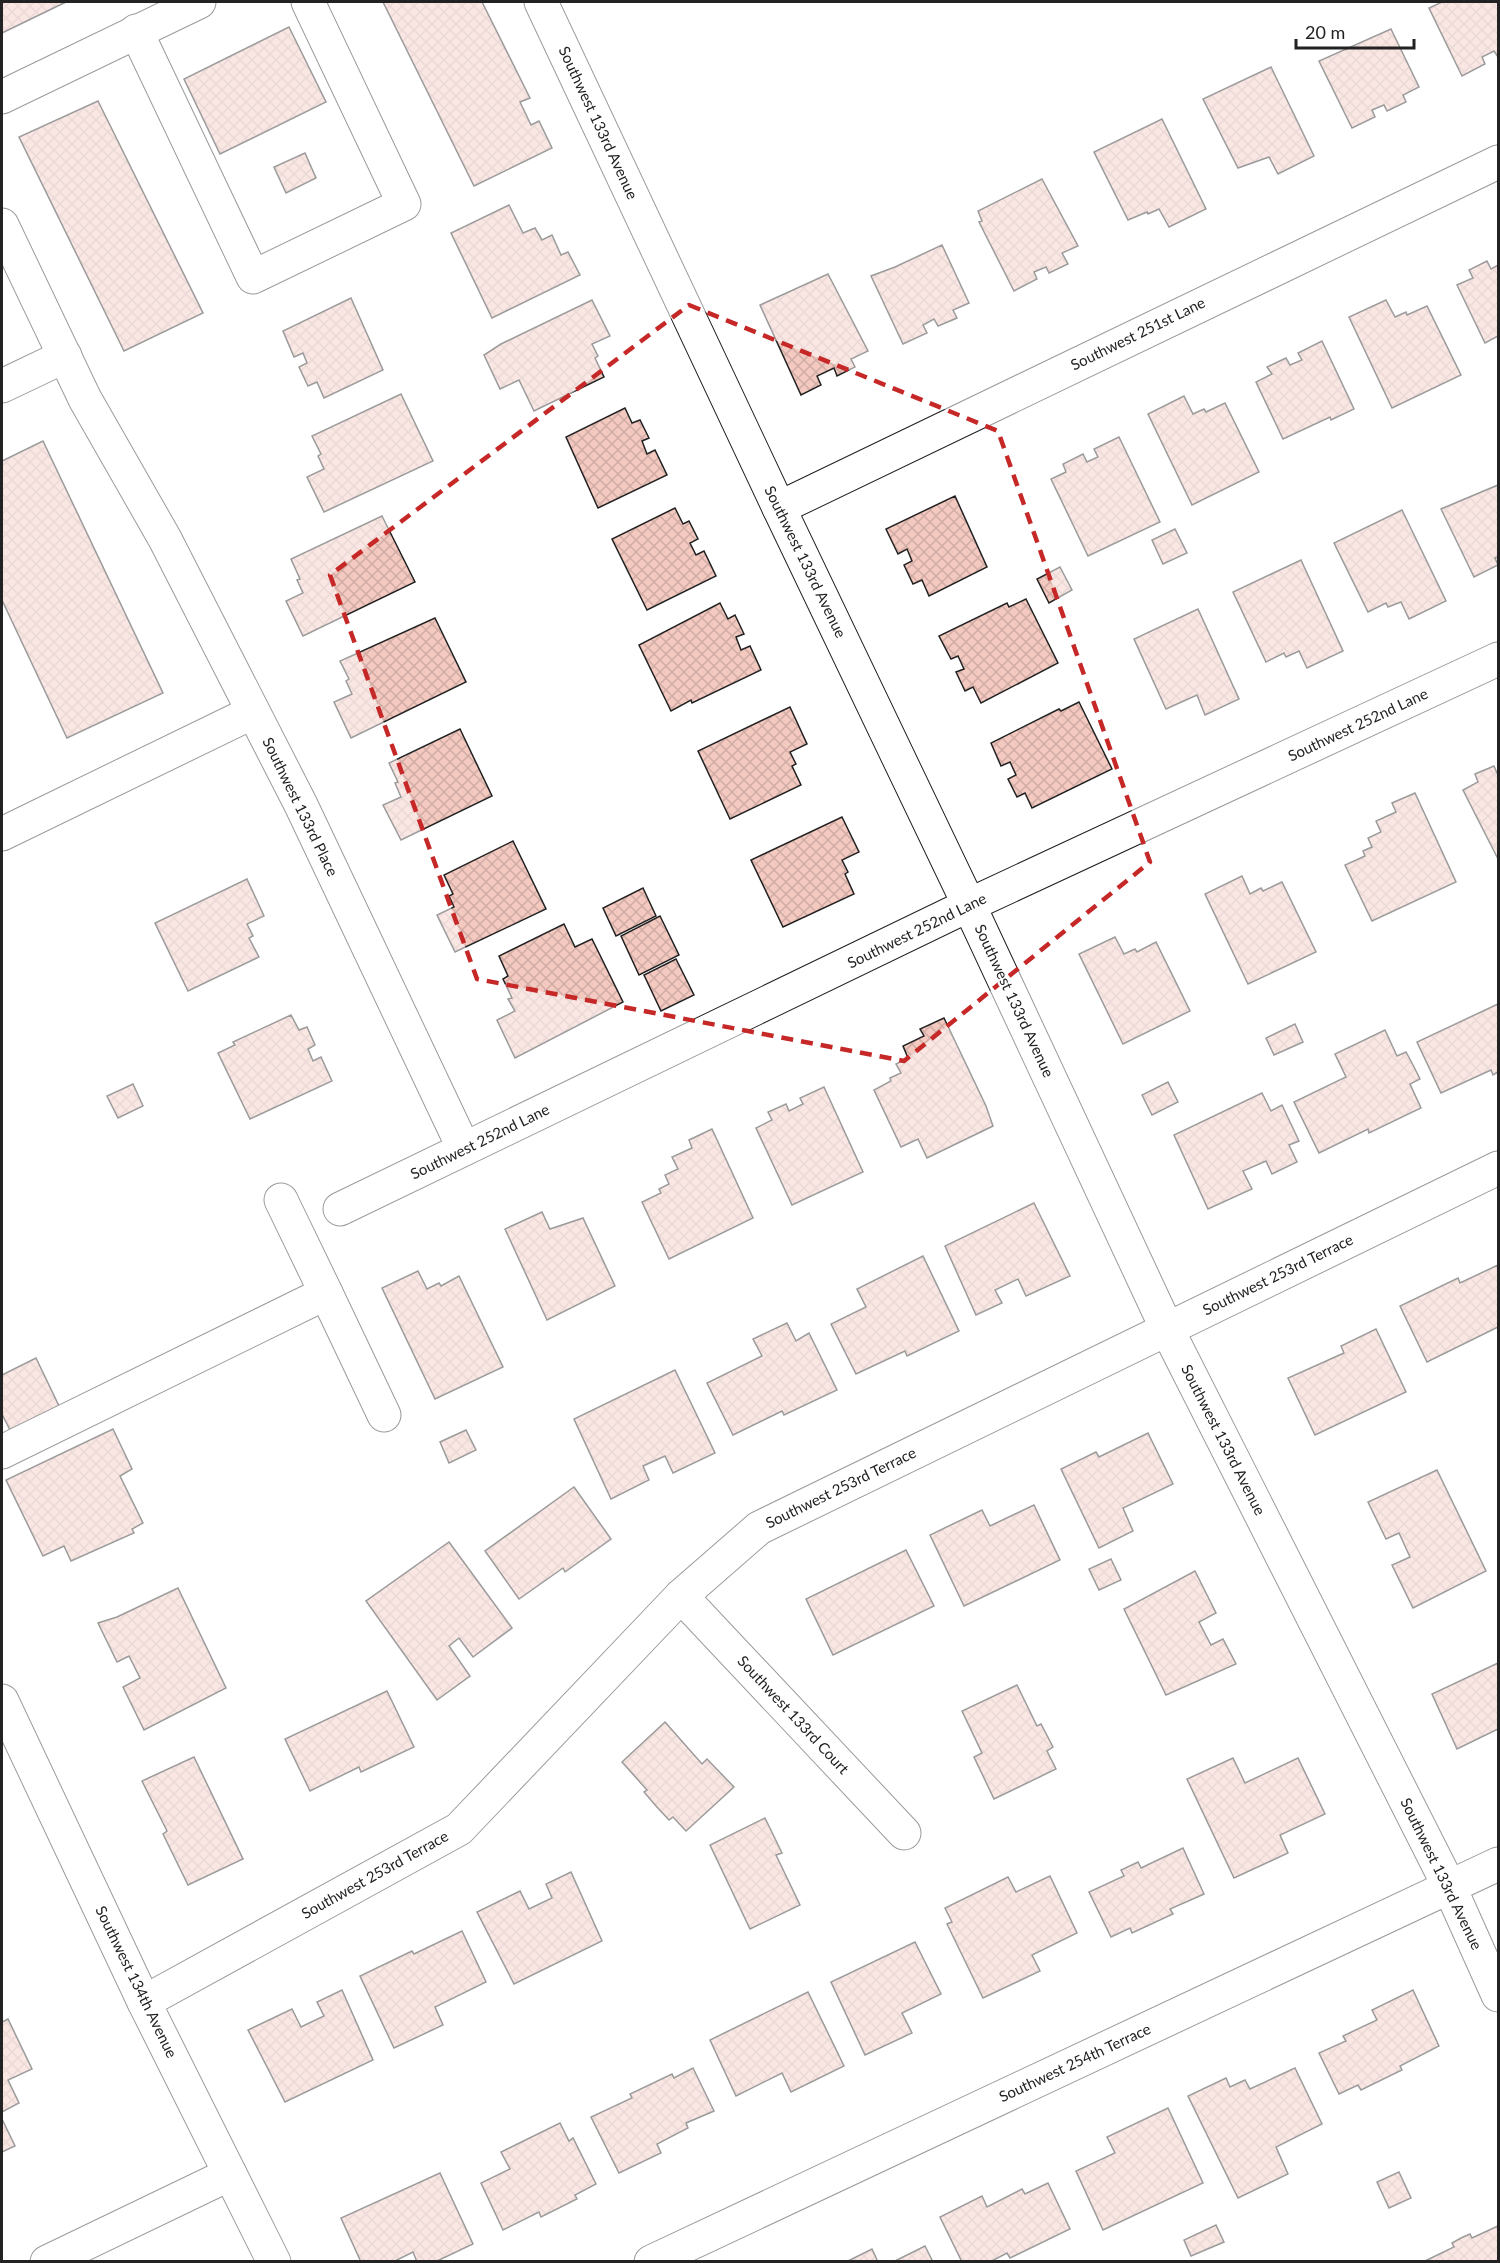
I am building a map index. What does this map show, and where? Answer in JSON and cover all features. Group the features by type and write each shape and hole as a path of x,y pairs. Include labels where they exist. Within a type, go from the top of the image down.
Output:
{"street":[{"path":"2,97 199,2"},
{"path":"136,31 253,277 404,204 308,2"},
{"name":"Southwest 133rd Avenue","path":"541,2 969,905 1167,1329 1450,1888 1498,1995"},
{"name":"Southwest 251st Lane","path":"779,508 1498,162"},
{"name":"Southwest 133rd Place","path":"2,225 85,399 165,539 253,712 464,1149"},
{"path":"2,386 64,356"},
{"name":"Southwest 252nd Lane","path":"340,1209 969,905 1498,659"},
{"path":"2,834 253,712"},
{"name":"Southwest 253rd Terrace","path":"144,2002 459,1829 681,1596 759,1528 1498,1168"},
{"path":"281,1200 384,1415"},
{"path":"2,1452 326,1293"},
{"name":"Southwest 133rd Court","path":"681,1596 904,1833"},
{"name":"Southwest 134th Avenue","path":"2,1701 144,2002 274,2262"},
{"name":"Southwest 254th Terrace","path":"651,2262 1498,1864"},
{"path":"47,2262 230,2174"}],"highlighted area":[{"path":"689,305 998,431 1150,862 904,1061 477,979 330,575"}],"building":[{"path":"2,2 66,2 2,33"},
{"path":"383,2 482,2 530,98 520,102 531,125 539,121 552,148 474,186"},
{"path":"1442,2 1498,2 1498,57 1494,51 1482,57 1485,64 1462,76 1429,8"},
{"path":"289,27 326,102 220,154 184,79"},
{"path":"1391,29 1419,87 1403,95 1406,102 1387,111 1384,105 1372,110 1375,117 1352,128 1319,61"},
{"path":"1271,67 1314,156 1278,174 1269,157 1238,168 1203,99"},
{"path":"98,101 203,313 124,351 19,137"},
{"path":"1162,119 1206,209 1169,227 1159,209 1128,220 1094,152"},
{"path":"305,153 316,178 286,193 274,167"},
{"path":"1042,179 1078,246 1062,253 1068,264 1049,273 1046,267 1034,272 1037,279 1014,291 979,222 982,221 978,211"},
{"path":"509,205 523,233 535,228 542,240 552,235 561,255 568,252 580,275 492,318 451,233"},
{"path":"942,245 969,303 953,310 957,318 938,326 934,319 923,325 927,333 903,344 871,276"},
{"path":"1487,261 1491,269 1498,265 1498,336 1485,343 1457,285 1473,278 1469,270"},
{"path":"828,274 868,351 851,359 855,367 837,376 834,368 817,376 821,385 801,395 760,305"},
{"path":"351,298 383,370 324,398 317,382 308,386 299,367 307,363 303,353 294,357 283,331"},
{"path":"592,300 610,336 592,344 598,356 595,358 604,377 534,411 519,380 500,389 484,355 501,344"},
{"path":"1386,300 1395,317 1406,312 1407,315 1427,306 1461,375 1392,408 1349,317"},
{"path":"1322,341 1354,409 1331,420 1330,417 1283,439 1256,382 1272,374 1267,367 1286,358 1290,365 1302,360 1298,353"},
{"path":"401,394 433,461 324,512 307,477 324,469 318,456 321,454 312,436"},
{"path":"1184,396 1193,414 1204,409 1206,412 1225,403 1259,472 1192,505 1148,414"},
{"path":"625,408 632,423 640,420 649,438 642,441 647,454 655,450 667,475 598,508 566,437"},
{"path":"1119,437 1160,522 1088,556 1051,479 1066,472 1063,464 1083,454 1087,462 1098,457 1094,449"},
{"path":"43,441 163,693 67,738 2,600 2,461"},
{"path":"1498,485 1498,557 1495,558 1498,565 1474,577 1441,509"},
{"path":"955,496 987,567 929,596 922,580 913,584 904,565 912,561 907,549 898,554 886,529"},
{"path":"675,508 683,524 689,521 698,539 690,543 696,555 704,551 716,576 647,610 612,539"},
{"path":"1402,510 1446,601 1409,619 1401,602 1388,607 1386,603 1368,612 1334,543"},
{"path":"382,516 415,582 303,636 286,601 303,593 297,580 300,579 291,559"},
{"path":"1175,529 1187,553 1163,564 1152,540"},
{"path":"1301,560 1343,651 1307,668 1299,651 1286,657 1284,653 1266,662 1233,592"},
{"path":"1060,567 1072,590 1049,603 1037,579"},
{"path":"1026,599 1058,663 981,703 973,687 965,691 956,672 964,669 958,656 951,659 939,636 1007,603 1009,607"},
{"path":"720,603 728,619 735,615 744,634 736,637 741,650 750,646 761,670 671,711 639,645"},
{"path":"1198,609 1239,699 1205,715 1197,695 1166,709 1134,639"},
{"path":"435,618 466,682 351,738 334,702 352,694 346,681 349,679 340,661"},
{"path":"1079,702 1112,769 1032,808 1025,793 1017,797 1008,779 1016,775 1010,762 1001,766 991,743 1059,709 1061,711"},
{"path":"790,707 807,744 790,752 796,764 792,766 801,785 730,819 698,751"},
{"path":"460,729 492,796 401,840 383,805 401,797 395,783 398,782 389,763"},
{"path":"1494,766 1498,772 1498,859 1463,790 1478,782 1475,774"},
{"path":"1415,793 1456,882 1372,921 1345,865 1365,856 1363,851 1372,847 1368,838 1381,832 1376,821 1396,812 1392,803"},
{"path":"842,817 859,852 842,860 848,872 845,874 854,894 783,927 751,860"},
{"path":"513,841 546,909 455,952 437,915 454,907 449,896 453,894 444,875"},
{"path":"1242,876 1250,894 1282,882 1316,952 1248,984 1205,894"},
{"path":"247,879 264,916 247,924 253,936 249,938 259,957 188,991 155,923"},
{"path":"643,888 656,916 616,936 603,908"},
{"path":"660,916 679,955 639,975 621,936"},
{"path":"564,924 575,947 592,939 623,1002 515,1058 497,1020 515,1011 508,999 512,998 503,979 508,976 499,956"},
{"path":"1115,937 1124,954 1135,949 1137,952 1156,942 1190,1011 1123,1044 1079,954"},
{"path":"676,959 694,995 661,1011 644,975"},
{"path":"1498,1004 1498,1072 1493,1075 1491,1070 1441,1093 1417,1042"},
{"path":"291,1015 299,1030 307,1027 315,1045 308,1049 313,1061 321,1057 332,1081 250,1119 218,1053 235,1045 233,1042"},
{"path":"944,1018 986,1106 993,1126 927,1158 918,1139 901,1147 874,1090 901,1073 896,1064 908,1058 903,1046 924,1036 920,1029"},
{"path":"1295,1024 1303,1042 1274,1055 1266,1038"},
{"path":"1385,1030 1397,1056 1406,1052 1420,1079 1410,1084 1421,1108 1369,1133 1368,1129 1319,1153 1294,1102 1346,1077 1335,1054"},
{"path":"1168,1082 1178,1102 1152,1115 1142,1095"},
{"path":"133,1084 143,1106 118,1118 107,1096"},
{"path":"824,1087 863,1172 792,1205 756,1128 772,1120 768,1112 786,1104 789,1111 803,1104 800,1098"},
{"path":"1262,1093 1271,1111 1282,1105 1299,1141 1289,1145 1297,1162 1272,1174 1266,1161 1243,1171 1252,1189 1208,1209 1174,1135"},
{"path":"712,1129 753,1218 669,1259 642,1202 661,1193 659,1189 669,1184 665,1175 678,1169 672,1157 692,1148 689,1140"},
{"path":"1034,1203 1070,1276 1026,1296 1018,1279 995,1290 1002,1303 976,1315 945,1246"},
{"path":"542,1212 550,1229 583,1218 615,1286 547,1320 505,1229"},
{"path":"923,1256 959,1331 907,1356 905,1351 856,1374 831,1324 866,1307 857,1289"},
{"path":"1498,1265 1498,1327 1427,1362 1400,1306 1458,1278 1460,1283"},
{"path":"418,1271 427,1289 439,1283 441,1286 459,1276 503,1367 435,1399 382,1288"},
{"path":"787,1323 796,1341 809,1333 837,1390 784,1415 782,1411 733,1435 707,1383 762,1356 753,1339"},
{"path":"1376,1329 1406,1392 1315,1435 1288,1378 1344,1353 1341,1346"},
{"path":"36,1358 59,1406 10,1430 2,1414 2,1375"},
{"path":"675,1370 715,1453 673,1473 665,1456 643,1466 649,1480 611,1499 574,1419"},
{"path":"113,1429 132,1469 120,1476 143,1523 132,1529 134,1533 71,1561 64,1546 43,1556 6,1480"},
{"path":"466,1430 476,1450 449,1463 440,1442"},
{"path":"1148,1433 1173,1484 1123,1508 1133,1531 1099,1548 1061,1469 1096,1452 1099,1457"},
{"path":"1437,1470 1486,1571 1413,1608 1392,1565 1410,1557 1399,1533 1386,1539 1368,1502"},
{"path":"574,1487 611,1539 565,1572 563,1568 519,1599 485,1551"},
{"path":"1034,1505 1060,1560 964,1606 930,1535 982,1510 990,1526"},
{"path":"449,1542 512,1628 473,1657 459,1638 449,1646 470,1676 437,1700 366,1601"},
{"path":"906,1550 934,1606 833,1655 806,1599"},
{"path":"1111,1559 1121,1580 1099,1590 1089,1569"},
{"path":"1195,1571 1216,1613 1199,1622 1211,1645 1223,1639 1236,1664 1166,1695 1124,1609"},
{"path":"178,1588 226,1688 144,1730 123,1687 140,1678 129,1656 117,1662 98,1623 117,1617"},
{"path":"1498,1663 1498,1729 1457,1749 1432,1694"},
{"path":"1017,1685 1037,1726 1041,1724 1053,1747 1047,1751 1056,1769 994,1799 974,1757 982,1753 962,1711"},
{"path":"387,1691 414,1747 361,1772 359,1767 310,1791 285,1739"},
{"path":"665,1722 702,1764 707,1759 734,1787 686,1831 673,1817 669,1820 656,1806 644,1792 647,1790 622,1762"},
{"path":"194,1757 243,1859 188,1885 163,1834 167,1831 142,1781"},
{"path":"1233,1758 1245,1783 1298,1758 1325,1814 1280,1835 1288,1853 1234,1878 1187,1779"},
{"path":"765,1818 782,1853 776,1855 800,1905 750,1929 710,1845"},
{"path":"1183,1848 1204,1894 1170,1909 1173,1914 1132,1933 1130,1928 1111,1937 1089,1892 1124,1876 1121,1870 1138,1862 1141,1868"},
{"path":"571,1872 602,1941 514,1984 477,1912 520,1891 529,1909 552,1898 546,1884"},
{"path":"1050,1876 1077,1933 1032,1955 1040,1971 983,1998 947,1924 952,1922 945,1908 1008,1877 1016,1892"},
{"path":"462,1931 486,1982 435,2007 443,2025 394,2048 360,1976 412,1951 414,1954"},
{"path":"915,1942 941,1994 902,2013 912,2033 865,2055 831,1982"},
{"path":"342,1990 373,2060 285,2102 248,2030 292,2009 301,2027 324,2016 317,2002"},
{"path":"1413,1990 1439,2046 1400,2066 1402,2070 1361,2090 1358,2085 1339,2094 1319,2053 1346,2041 1343,2036 1377,2020 1372,2010"},
{"path":"808,1992 844,2066 791,2092 782,2073 736,2096 710,2040"},
{"path":"8,2019 32,2069 8,2080 19,2103 2,2112 2,2022"},
{"path":"693,2068 714,2111 686,2123 688,2128 657,2144 661,2153 619,2173 591,2117 632,2098 630,2094 672,2074 674,2078"},
{"path":"1295,2068 1322,2124 1276,2147 1288,2174 1238,2198 1188,2096 1226,2078 1230,2087 1245,2080 1250,2089"},
{"path":"1168,2108 1203,2183 1103,2230 1076,2171 1115,2153 1107,2137"},
{"path":"2,2119 15,2146 2,2152"},
{"path":"560,2123 569,2141 573,2138 596,2184 575,2195 577,2199 541,2217 539,2212 503,2230 481,2183 510,2169 501,2152"},
{"path":"1399,2172 1411,2198 1389,2208 1377,2182"},
{"path":"440,2173 473,2244 435,2262 417,2262 413,2252 393,2262 361,2262 341,2218"},
{"path":"1048,2183 1070,2229 1010,2258 1007,2253 990,2262 962,2262 940,2217 982,2196 987,2207 1022,2189 1025,2194"},
{"path":"1216,2225 1224,2242 1191,2256 1184,2240"},
{"path":"1498,2226 1498,2262 1423,2262 1454,2247 1452,2243 1461,2238 1470,2234 1472,2238"},
{"path":"925,2246 933,2262 893,2262"},
{"path":"872,2249 878,2262 846,2262"}]}
